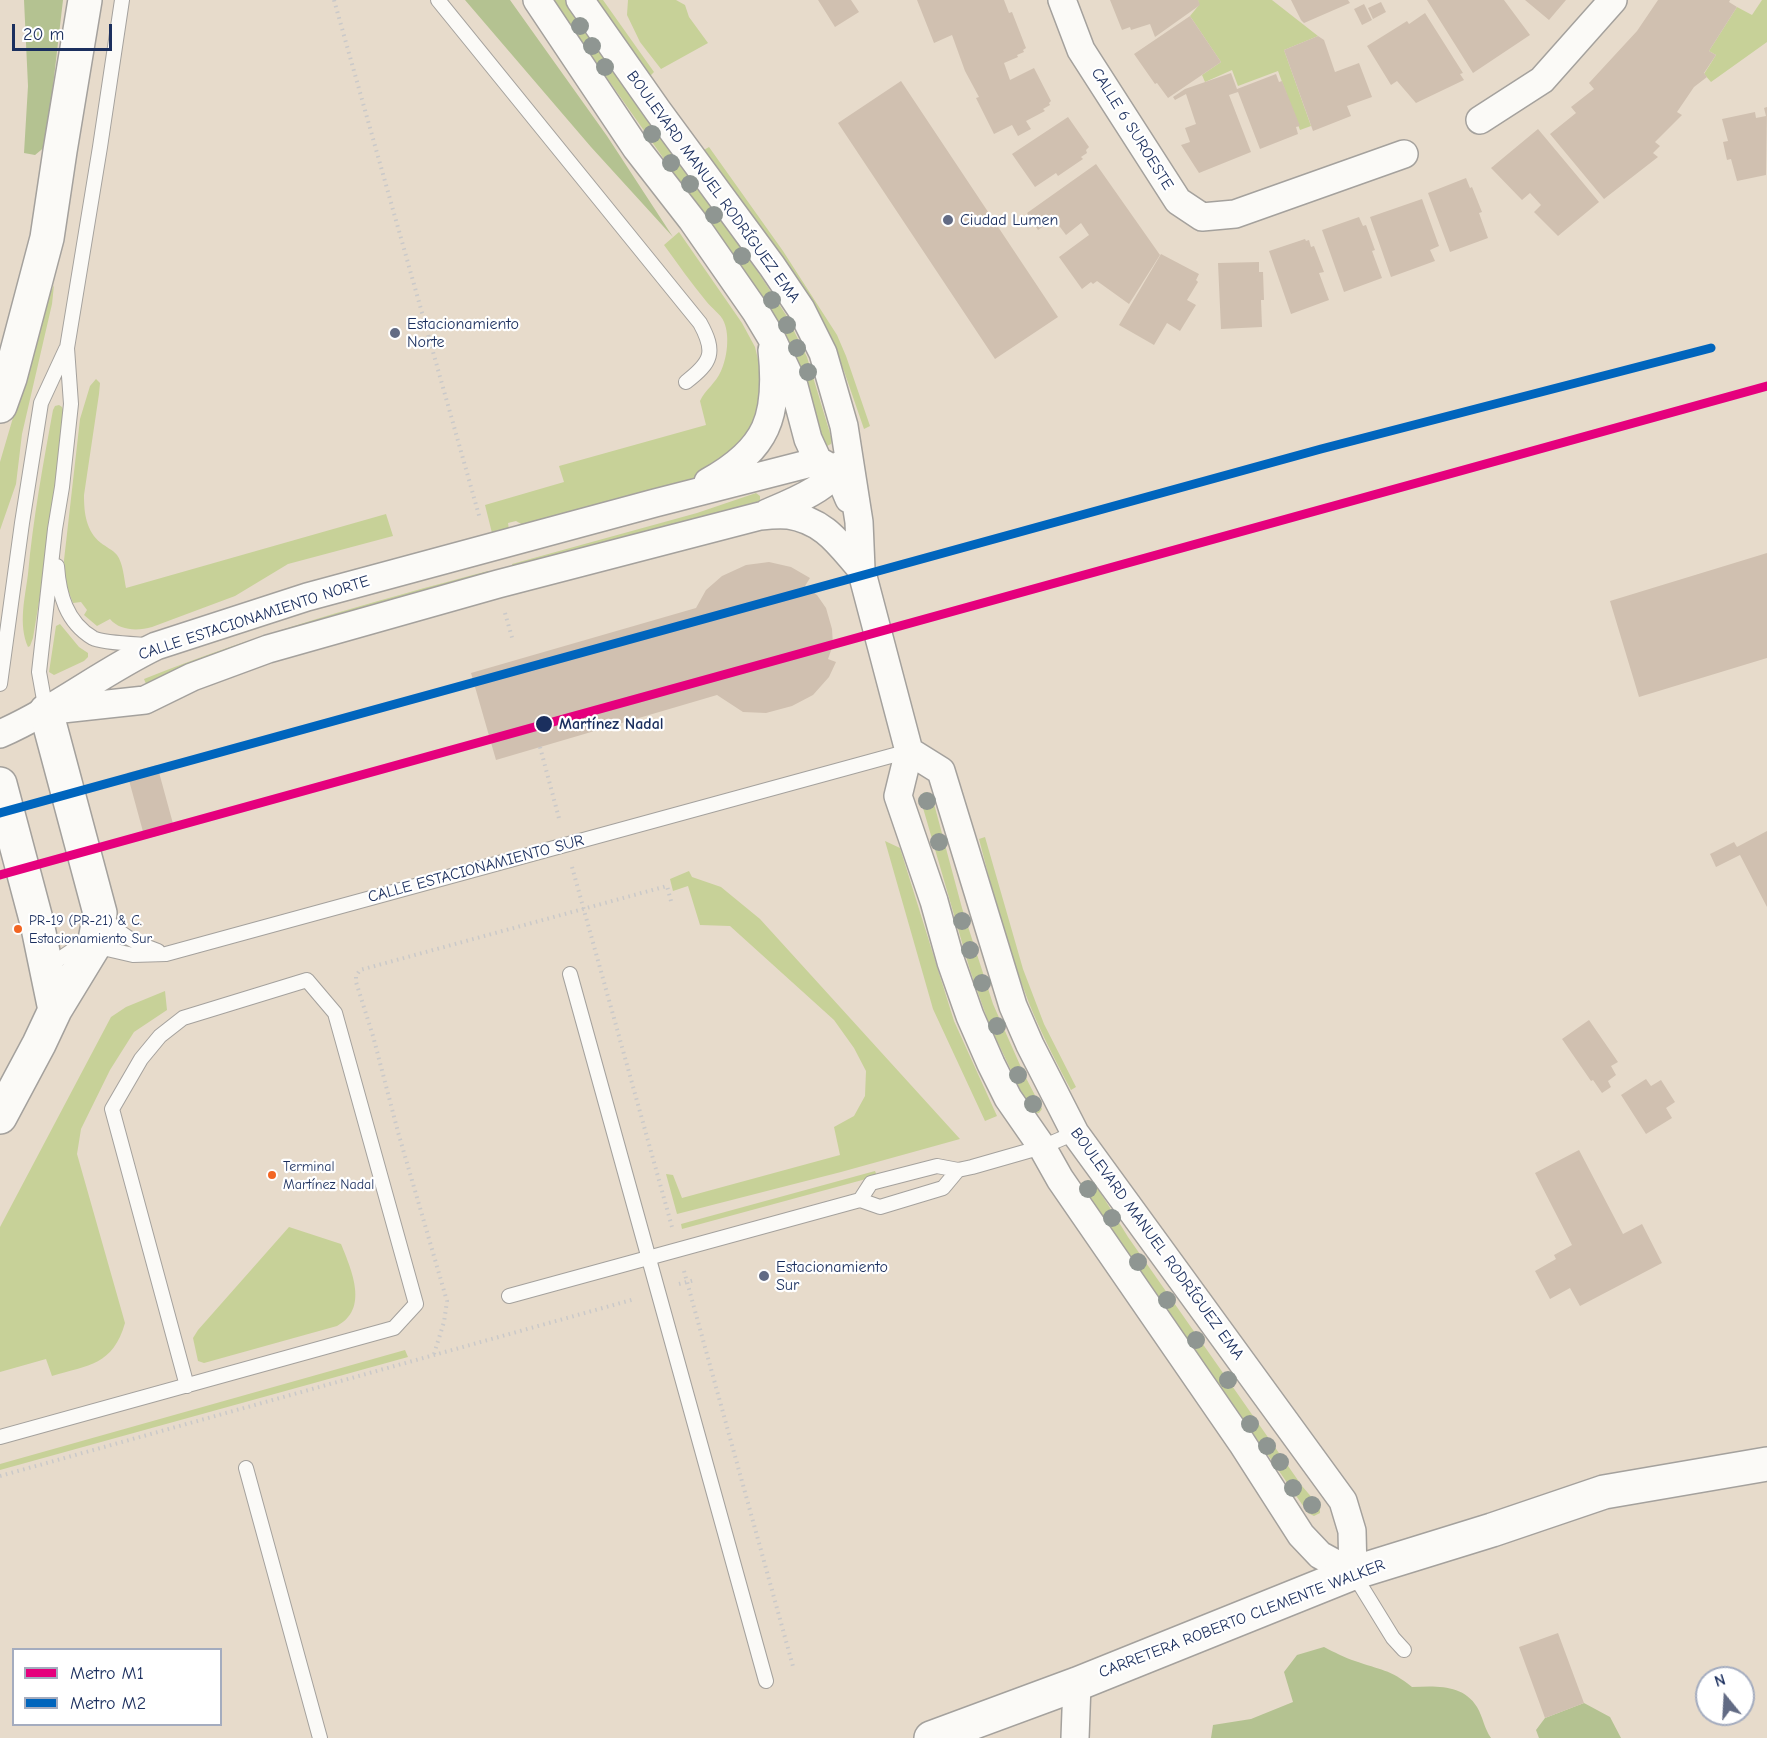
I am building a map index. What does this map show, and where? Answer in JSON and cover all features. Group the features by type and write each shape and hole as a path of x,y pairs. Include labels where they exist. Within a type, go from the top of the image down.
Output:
{"main road":[{"path":"0,406 10,378 47,238 85,0"},
{"path":"0,1117 55,1010 94,946 100,913 46,711"},
{"path":"1,788 37,923 55,1010"},
{"name":"CARRETERA ROBERTO CLEMENTE WALKER","path":"931,1738 1077,1684 1353,1573 1604,1492 1766,1468"}],"street":[{"path":"537,0 636,148 692,220 756,312 771,337 794,386 808,439 859,522"},
{"name":"BOULEVARD MANUEL RODRÍGUEZ EMA","path":"580,0 772,266 801,309 823,353 844,426 859,522 861,569 909,751 940,771 1013,1006 1030,1045 1075,1133 1343,1501 1352,1531 1353,1573"},
{"name":"CALLE 6 SUROESTE","path":"1062,0 1082,50 1178,201 1202,217 1235,214 1404,154"},
{"path":"1480,120 1542,80 1613,0"},
{"path":"655,503 707,483 731,470 755,447 767,426 774,400 775,380 771,337"},
{"path":"760,516 797,500 828,472 841,453 844,426"},
{"name":"CALLE ESTACIONAMIENTO NORTE","path":"46,711 132,657 156,646 307,597 655,503 828,472"},
{"path":"828,472 861,569"},
{"name":"CALLE ESTACIONAMIENTO NORTE","path":"46,711 145,700 192,677 268,649 498,584 760,516 788,515 827,530 861,569"},
{"path":"0,734 46,711"},
{"path":"909,751 898,796 934,901 969,1016 1008,1098 1042,1147 1060,1179 1229,1424 1301,1535 1320,1555 1353,1573"},
{"path":"1075,1738 1077,1684"}],"lane":[{"path":"46,711 39,672 71,404 67,348 99,158 122,0"},
{"path":"438,0 700,323 708,338 710,357 701,370 686,382"},
{"path":"0,684 41,403 67,348"},
{"path":"55,529 59,586 68,614 94,639 156,646"},
{"name":"CALLE ESTACIONAMIENTO SUR","path":"48,971 55,962 74,949 94,946 133,955 166,954 909,751"},
{"path":"100,913 113,927 134,943 166,954"},
{"path":"570,974 766,1681"},
{"path":"0,1437 187,1386 394,1328 416,1304 335,1014 307,980 183,1018 160,1036 141,1059 112,1109 187,1386"},
{"path":"860,1200 871,1183 937,1166 958,1170 1042,1147 1075,1133"},
{"path":"508,1296 860,1200 880,1207 943,1188 958,1170"},
{"path":"246,1468 320,1738"},
{"path":"1353,1573 1404,1650"}],"path":[{"path":"334,0 488,548"},
{"path":"498,584 513,641"},
{"path":"540,747 794,1670"},
{"path":"434,1354 444,1322 447,1301 356,976 360,970 667,886 671,901"},
{"path":"0,1476 527,1330 695,1280"}],"green space":[{"path":"24,0 63,0 46,146 35,155 24,153 28,86"},
{"path":"465,0 510,0 607,136 673,237 591,147"},
{"path":"552,0 565,0 786,315 807,357 832,440 831,444 827,446 824,442 733,257"},
{"path":"593,0 603,0 654,72 648,78"},
{"path":"628,0 676,0 685,5 689,17 708,43 661,69 640,42 627,15"},
{"path":"1198,0 1272,0 1318,36 1284,50 1311,126 1300,130 1278,71 1238,86 1232,70 1205,82 1202,75 1221,62 1190,16 1199,5"},
{"path":"1762,0 1767,0 1767,42 1711,82 1704,74 1716,55 1709,51 1737,7 1752,15"},
{"path":"709,147 783,251 837,335 870,426 864,429 835,349 702,151"},
{"path":"679,232 742,323 755,347 762,376 758,411 745,440 706,475 523,525 516,521 508,523 509,529 492,533 485,505 564,482 559,466 706,425 700,401 721,371 725,360 727,334 721,316 708,304 664,245"},
{"path":"54,285 52,304 22,434 16,484 0,530 0,462 48,298"},
{"path":"96,379 100,383 84,495 85,515 92,533 119,558 126,588 386,514 393,536 288,564 235,596 152,627 124,628 110,619 97,626 84,615 87,610 81,602 73,603 63,569 80,419 90,386"},
{"path":"59,405 64,412 56,498 33,638 28,647 23,629 23,611 42,472 53,410"},
{"path":"756,493 760,496 760,502 513,570 512,564 697,513"},
{"path":"488,571 489,576 184,669 146,684 144,679 314,620"},
{"path":"60,624 79,647 88,653 88,657 54,675 49,672 56,626"},
{"path":"925,792 930,794 933,800 962,908 993,1004 1042,1109 1039,1113 1034,1114 1030,1110 989,1024 970,970 921,801"},
{"path":"985,837 1023,969 1044,1024 1076,1087 1071,1090 1029,1003 1014,962 979,839"},
{"path":"885,841 900,848 954,1021 997,1116 985,1121 933,1009"},
{"path":"689,871 692,877 721,887 760,919 960,1139 677,1214 666,1174 673,1175 682,1198 840,1155 834,1127 854,1116 865,1096 866,1071 854,1048 834,1020 730,926 700,925 688,886 673,891 670,879"},
{"path":"165,991 167,1010 134,1032 110,1070 81,1129 77,1154 125,1323 120,1337 114,1347 98,1361 77,1369 52,1376 46,1359 0,1372 0,1227 111,1017 126,1007"},
{"path":"875,1171 877,1176 682,1229 681,1224"},
{"path":"1089,1180 1097,1187 1128,1237 1302,1486 1320,1507 1320,1513 1314,1516 1308,1513 1156,1293 1081,1191 1081,1183"},
{"path":"289,1227 341,1244 350,1266 355,1289 353,1310 347,1319 337,1326 204,1363 198,1361 193,1338 198,1330"},
{"path":"405,1350 408,1357 0,1470 0,1464"},
{"path":"1324,1647 1347,1658 1391,1673 1412,1687 1430,1686 1457,1690 1471,1699 1477,1707 1491,1738 1211,1738 1213,1725 1251,1719 1293,1702 1284,1672 1297,1655"},
{"path":"1584,1703 1610,1717 1621,1738 1539,1738 1536,1730 1545,1718"}],"building":[{"path":"818,0 851,0 859,12 835,27"},
{"path":"917,0 1004,0 1009,13 1012,12 1026,48 1024,52 1017,55 1018,57 1004,63 1010,80 1034,68 1051,101 1050,105 1043,109 1045,111 1026,121 1031,129 1018,136 1012,125 994,134 976,98 979,97 965,71 952,35 934,43"},
{"path":"1110,0 1198,0 1200,5 1155,37 1150,24 1131,30 1130,27 1122,30"},
{"path":"1291,0 1348,0 1350,3 1304,23"},
{"path":"1427,0 1504,0 1530,35 1473,73"},
{"path":"1525,0 1566,0 1549,20"},
{"path":"1658,0 1730,0 1729,2 1737,7 1709,51 1716,55 1704,73 1707,77 1694,87 1677,112 1682,115 1655,142 1660,146 1653,153 1658,157 1604,199 1550,134 1576,113 1571,107 1594,89 1589,83 1637,31"},
{"path":"1381,2 1386,12 1373,19 1368,8"},
{"path":"1364,4 1372,20 1362,25 1354,9"},
{"path":"1425,13 1463,73 1460,74 1464,80 1416,103 1397,81 1391,85 1367,46 1407,21 1409,24"},
{"path":"1190,16 1221,62 1168,98 1134,54"},
{"path":"1318,36 1324,40 1335,72 1359,63 1372,97 1347,106 1351,116 1313,131 1284,50"},
{"path":"1231,73 1237,89 1276,74 1279,82 1282,81 1300,126 1296,127 1298,134 1260,149 1238,92 1229,95 1251,152 1199,173 1181,145 1190,142 1185,128 1196,124 1186,94 1175,100 1173,97 1185,89"},
{"name":"Ciudad Lumen","path":"901,81 1058,317 995,359 838,123"},
{"path":"1767,107 1766,175 1737,181 1731,159 1727,160 1723,142 1728,141 1722,119 1755,112 1756,118 1766,116 1764,108"},
{"path":"1068,117 1089,147 1086,150 1087,153 1081,157 1083,159 1058,176 1056,173 1035,187 1012,154"},
{"path":"1538,129 1599,202 1558,236 1534,212 1541,205 1530,193 1522,200 1491,168"},
{"path":"1096,164 1160,255 1129,304 1097,281 1093,284 1091,282 1082,289 1059,257 1089,235 1081,223 1066,235 1054,219 1038,230 1027,213"},
{"path":"1466,178 1482,212 1479,213 1488,238 1450,252 1428,193"},
{"path":"1422,199 1439,246 1430,250 1435,261 1391,277 1370,217"},
{"path":"1359,217 1363,226 1366,225 1382,278 1344,292 1322,230"},
{"path":"1305,239 1309,240 1311,247 1314,246 1324,272 1319,273 1329,300 1291,314 1269,251"},
{"path":"1161,254 1199,274 1196,280 1198,282 1187,300 1196,305 1180,331 1167,323 1154,345 1119,325"},
{"path":"1259,262 1259,272 1263,272 1262,327 1221,329 1218,263"},
{"path":"1767,553 1767,658 1639,697 1610,601"},
{"path":"769,562 791,567 810,578 805,586 817,595 826,608 832,629 833,645 828,659 836,662 829,677 813,695 792,706 766,713 743,712 717,695 496,760 471,673 696,608 706,590 722,576 746,565"},
{"path":"157,765 175,831 145,839 127,773"},
{"path":"1767,831 1767,907 1740,855 1716,867 1710,854 1734,842 1737,847"},
{"path":"1589,1020 1618,1062 1611,1066 1616,1075 1608,1081 1611,1087 1602,1093 1562,1039"},
{"path":"1646,1079 1651,1086 1661,1080 1675,1102 1666,1108 1672,1118 1646,1134 1621,1095"},
{"path":"1579,1150 1623,1234 1642,1224 1662,1263 1580,1306 1570,1288 1550,1299 1535,1271 1556,1259 1554,1255 1572,1245 1535,1173"},
{"path":"1558,1633 1584,1703 1545,1718 1519,1647"}],"metro line":[{"name":"M2","path":"0,813 1321,449 1711,348"},
{"name":"M1","path":"0,875 1767,386"}],"place":[{"name":"Ciudad Lumen","path":"948,220"},
{"name":"Estacionamiento Norte","path":"395,333"},
{"name":"Martínez Nadal","path":"544,724"},
{"name":"PR-19 (PR-21) & C. Estacionamiento Sur","path":"18,929"},
{"name":"Terminal Martínez Nadal","path":"272,1175"},
{"name":"Estacionamiento Sur","path":"764,1276"}]}
